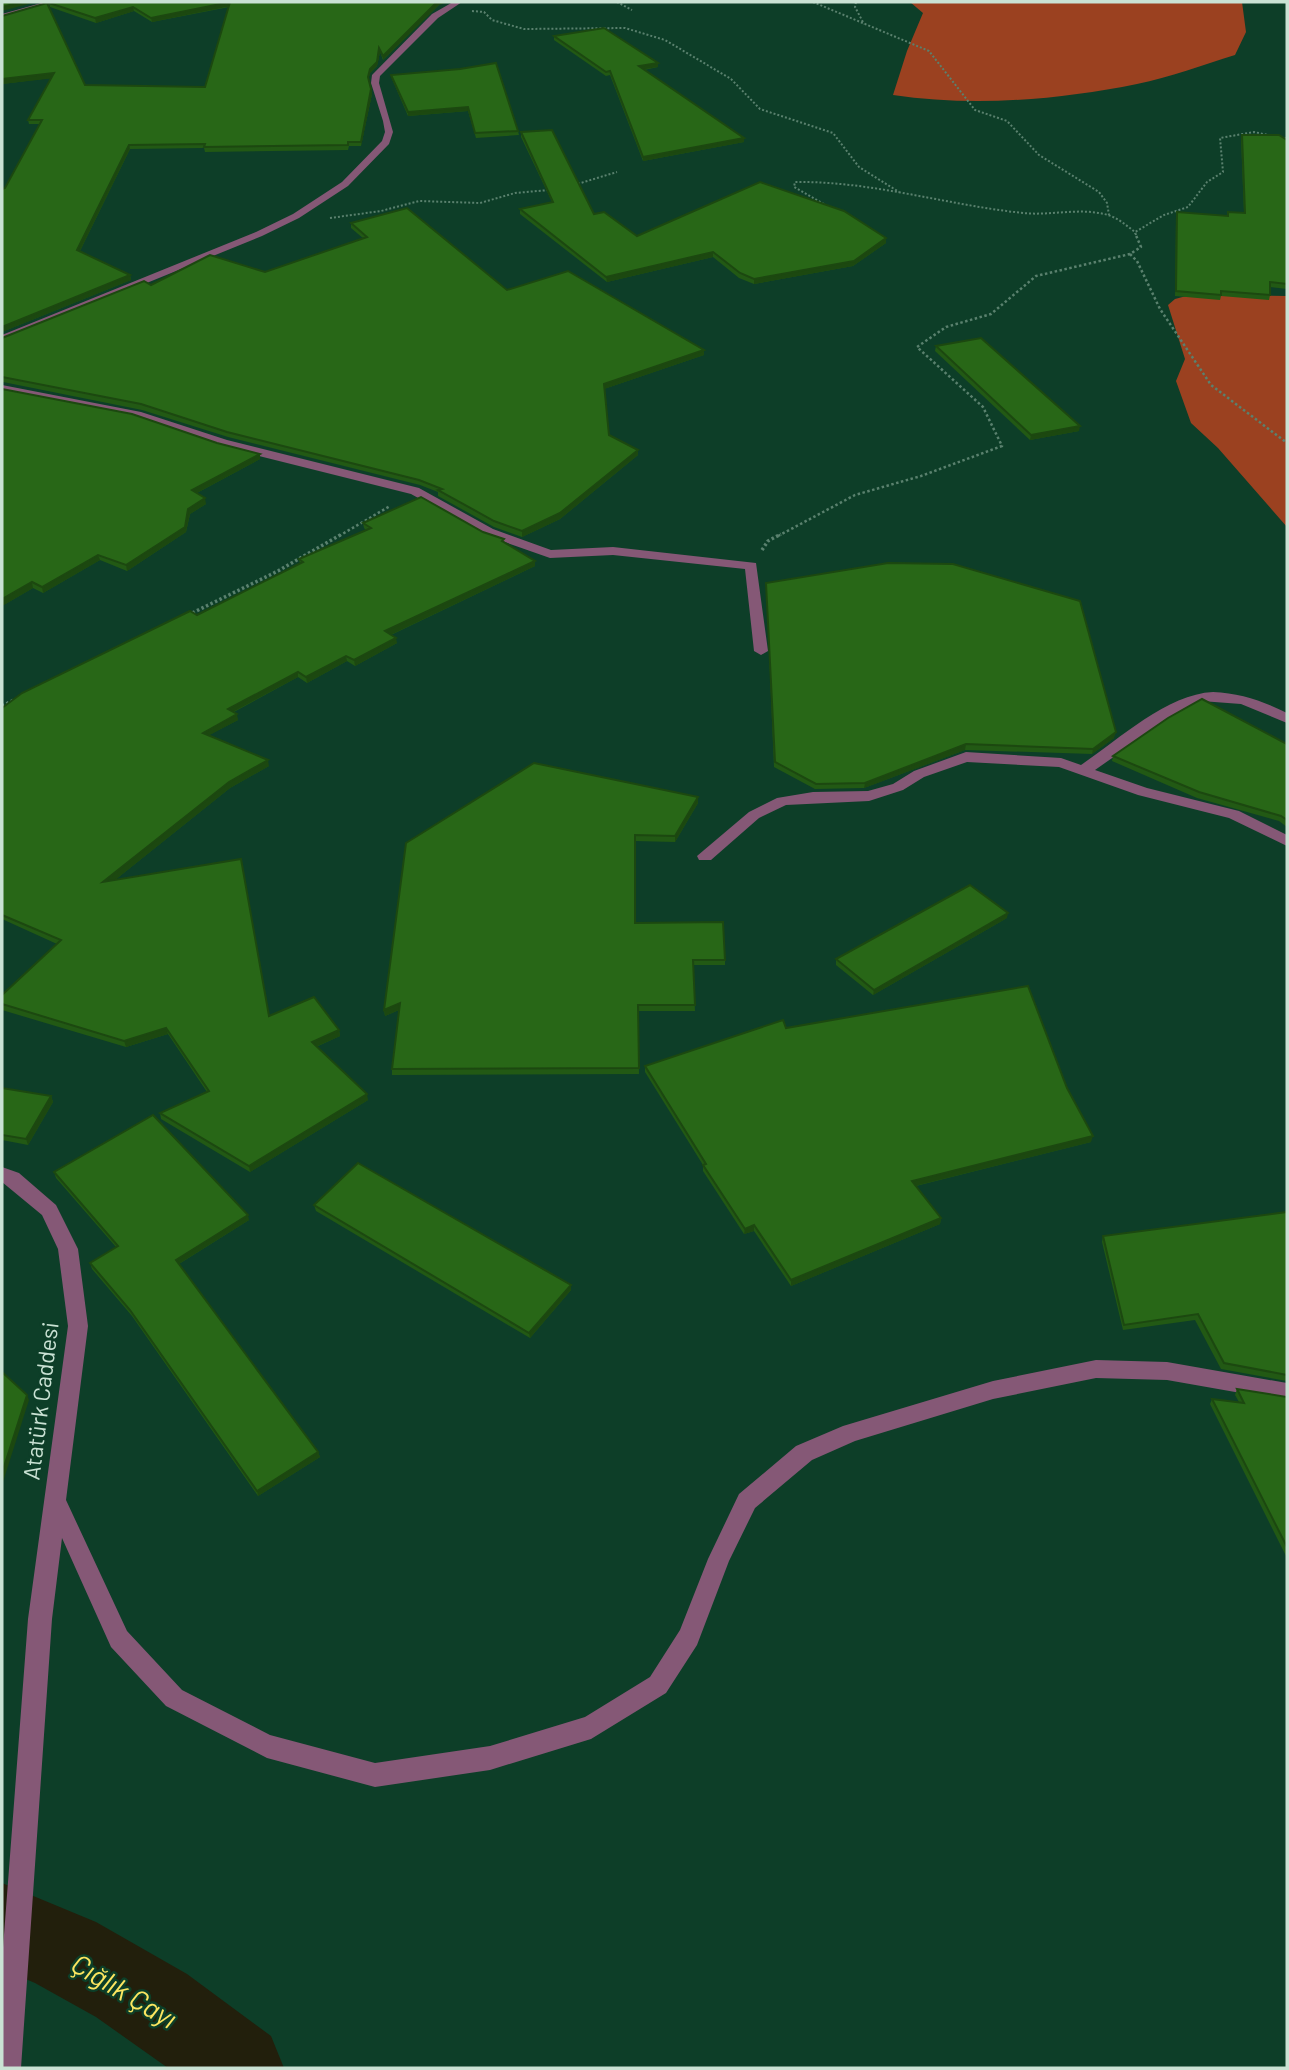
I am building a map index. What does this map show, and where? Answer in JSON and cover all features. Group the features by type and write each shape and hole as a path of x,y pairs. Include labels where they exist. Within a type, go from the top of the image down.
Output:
{"street":[{"path":"2,16 53,2"},
{"path":"2,339 284,222 345,184 386,142 389,132 375,83 376,75 417,32 443,10 458,2"},
{"path":"2,388 137,414 223,443 415,491 489,532 550,554 613,551 751,566 761,651"},
{"path":"1083,771 1149,725 1198,697 1252,700 1287,719"},
{"path":"705,856 754,815 782,801 813,797 869,796 898,787 919,774 966,757 1061,763 1183,804 1234,814 1287,841"},
{"name":"Atatürk Caddesi","path":"2,1174 12,1178 49,1210 68,1249 78,1326 40,1619 8,2068"},
{"path":"55,1499 119,1639 174,1698 267,1746 375,1775 490,1758 591,1727 658,1685 689,1637 719,1559 747,1501 804,1453 839,1438 993,1390 1096,1369 1167,1371 1287,1392"}],"path":[{"path":"617,2 632,10"},
{"path":"813,2 929,51 975,110 1007,121 1039,155 1099,192 1107,203 1110,215"},
{"path":"856,2 855,7 864,25"},
{"path":"443,10 484,12 492,20 524,29 636,29 665,40 732,79 760,108 833,132 859,167 899,192"},
{"path":"1135,232 1164,215 1188,207 1207,182 1223,172 1220,138 1231,133 1274,133 1286,137"},
{"path":"570,186 617,172"},
{"path":"751,566 768,541 835,504 920,477 1002,446 983,407 917,347 946,327 991,314 1036,276 1130,254 1142,247 1135,232 1110,215 1089,212 1027,214 899,192 818,181 795,182 794,187 808,197 831,207"},
{"path":"284,222 295,223 368,213 419,201 480,203 515,193 558,189"},
{"path":"1130,254 1137,261 1160,310 1211,385 1287,443"},
{"path":"177,620 278,571 415,491"},
{"path":"2,706 14,699"}],"shaded area":[{"path":"910,2 1242,2 1246,32 1235,55 1137,84 1046,98 985,101 923,99 893,95 923,13"},
{"path":"1190,295 1287,296 1287,527 1218,448 1191,423 1176,381 1185,359 1168,305 1175,299"}],"building":[{"path":"2,2 21,2 2,7"},
{"path":"230,2 151,18 133,7 95,18 49,3"},
{"path":"230,2 437,2 383,56 379,48 377,62 370,69 368,77 371,89 361,142 348,142 348,145 204,147 205,144 129,145 77,250 130,275 2,327 2,189 42,120 28,120 54,73 2,79 2,16 47,3 85,85 205,87"},
{"path":"604,28 658,63 639,66 744,138 643,157 610,71 606,72 554,36"},
{"path":"496,63 518,131 475,133 468,107 408,112 391,75 460,69"},
{"path":"552,130 594,214 604,212 637,236 760,182 844,211 886,238 854,261 754,279 740,273 713,252 606,277 520,209 553,202 521,132"},
{"path":"1242,135 1279,135 1287,140 1287,284 1270,282 1270,295 1176,291 1177,212 1228,216 1228,212 1245,213"},
{"path":"407,208 507,290 568,271 704,350 604,384 609,435 638,450 560,513 522,531 494,521 438,490 442,489 419,480 227,432 141,404 2,377 2,338 144,281 151,285 210,255 265,272 367,237 351,223"},
{"path":"981,338 1080,426 1031,435 936,346"},
{"path":"2,389 132,414 217,443 260,454 192,490 205,498 188,509 185,527 126,565 98,555 42,587 32,582 2,599"},
{"path":"421,497 483,532 504,539 502,541 535,561 385,631 396,638 354,660 346,656 306,677 298,672 228,709 237,714 203,733 268,760 229,782 103,882 241,859 269,1016 314,997 339,1030 312,1042 367,1094 249,1166 160,1113 209,1091 166,1028 124,1041 2,1004 2,995 61,940 2,915 2,708 22,693 190,611 197,615 303,562 299,559 371,528 363,523"},
{"path":"888,563 953,564 1080,601 1116,732 1093,749 966,744 865,783 816,784 775,762 766,583"},
{"path":"1202,699 1287,744 1287,820 1199,792 1113,756 1168,718"},
{"path":"534,763 698,797 675,836 635,835 635,923 723,922 725,960 693,960 695,1005 638,1005 639,1068 392,1069 400,1003 384,1010 406,843"},
{"path":"970,885 1008,913 874,990 836,959"},
{"path":"1028,986 1067,1088 1093,1136 912,1181 941,1218 791,1280 754,1225 745,1229 703,1165 706,1164 645,1066 783,1020 786,1028"},
{"path":"2,1088 51,1096 26,1139 2,1135"},
{"path":"153,1115 248,1215 176,1260 318,1452 257,1491 130,1310 90,1263 118,1246 54,1172"},
{"path":"358,1163 571,1285 529,1333 314,1205"},
{"path":"1287,1212 1287,1375 1224,1363 1198,1314 1124,1325 1103,1236"},
{"path":"2,1372 27,1395 2,1473"},
{"path":"1237,1389 1287,1397 1287,1547 1212,1399 1244,1403"}],"waterway":[{"name":"Çığlık Çayı","path":"2,1926 65,1953 127,1987 156,2005 239,2068"}]}
